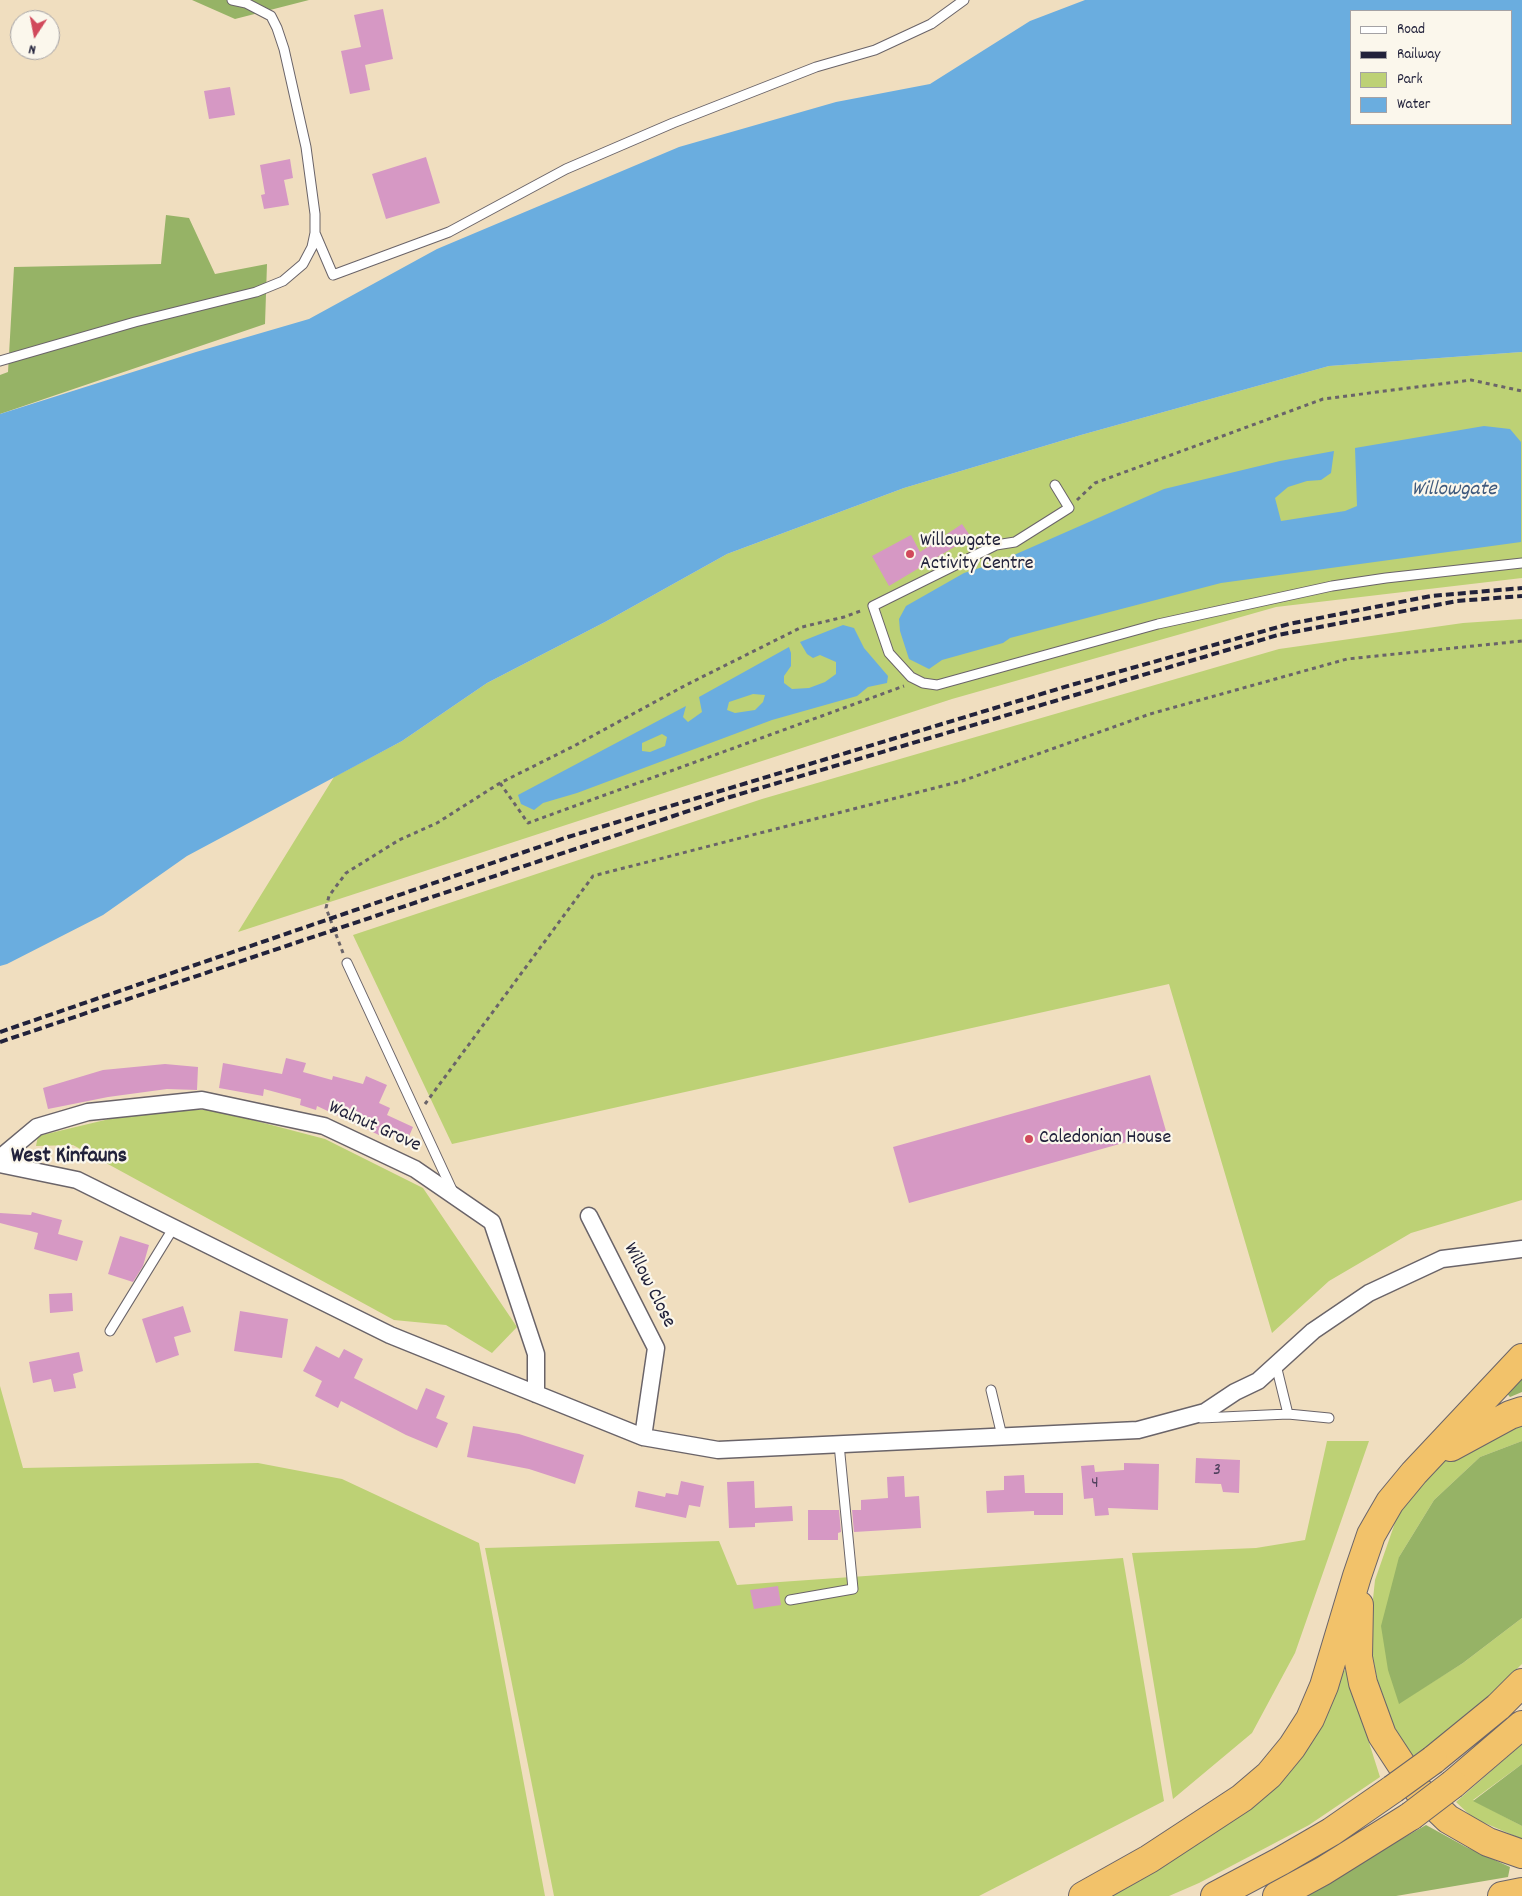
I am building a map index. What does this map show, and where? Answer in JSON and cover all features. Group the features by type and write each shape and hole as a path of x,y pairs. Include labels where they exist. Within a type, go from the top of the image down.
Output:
{"highway":[{"path":"1084,1896 1149,1858 1242,1798 1269,1775 1292,1747 1310,1719 1324,1686 1356,1576 1371,1535 1390,1502 1414,1473 1522,1358"},
{"path":"1358,1610 1371,1565 1395,1515 1420,1477 1454,1444 1510,1415 1522,1411"},
{"path":"1371,1535 1358,1610 1358,1657 1363,1683 1382,1735 1418,1790 1448,1819 1488,1842 1522,1854"},
{"path":"1214,1896 1281,1862 1393,1789 1434,1760 1498,1707 1522,1683"},
{"path":"1277,1896 1323,1871 1410,1816 1453,1784 1522,1725"},
{"path":"1502,1896 1522,1892"}],"street":[{"name":"Walnut Grove","path":"0,1158 37,1127 88,1112 202,1100 324,1126 415,1169 492,1222 536,1354 536,1394"},
{"path":"0,1164 77,1180 390,1336 643,1437 718,1450 1138,1430 1205,1412 1234,1392 1258,1381 1313,1331 1369,1292 1442,1259 1522,1249"},
{"name":"Willow Close","path":"589,1216 656,1348 643,1437"},
{"path":"1490,1254 1522,1254"}],"lane":[{"path":"0,361 134,322 256,292 284,281 303,264 312,247 315,233 315,214 306,147 288,64 277,28 271,16 261,10 232,0"},
{"path":"315,233 333,274 449,232 566,169 673,123 816,67 875,50 931,24 964,0"},
{"path":"1055,485 1069,508 1015,542 996,545 873,606 889,653 906,673 923,683 937,685 1158,624 1332,586 1522,563"},
{"path":"346,963 455,1196"},
{"path":"110,1330 174,1227"},
{"path":"1276,1364 1288,1414"},
{"path":"991,1390 1002,1436"},
{"path":"1176,1420 1288,1414 1329,1418"},
{"path":"790,1600 853,1589 839,1444"}],"path":[{"path":"1069,508 1095,483 1323,399 1471,380 1522,391"},
{"path":"346,963 326,908 329,896 346,873 399,840 437,823 500,783 802,627 844,617 873,606"},
{"path":"417,1114 593,876 962,781 1150,714 1347,659 1522,641"},
{"path":"500,783 528,823 919,681"}],"green space":[{"path":"192,0 309,0 235,19"},
{"path":"166,215 189,218 215,274 267,264 265,324 0,414 0,375 8,372 14,267 161,264"},
{"path":"1522,352 1522,578 1276,607 952,699 238,932 334,777 402,741 487,683 605,622 727,554 904,488 1081,435 1329,366"},
{"path":"1522,619 1522,1200 1411,1233 1329,1281 1272,1333 1169,984 452,1144 353,935 762,799 1279,649 1463,623"},
{"path":"147,1110 214,1110 325,1139 423,1188 517,1327 492,1353 446,1325 394,1320 73,1145 36,1146 38,1136"},
{"path":"1522,1365 1522,1392 1510,1397 1504,1390"},
{"path":"0,1386 23,1468 258,1463 342,1479 479,1543 545,1896 0,1896"},
{"path":"1522,1415 1522,1441 1480,1457 1434,1500 1399,1557 1399,1703 1463,1663 1522,1618 1522,1664 1457,1727 1410,1758 1381,1699 1369,1637 1375,1580 1397,1517 1420,1483 1455,1449"},
{"path":"1327,1441 1369,1441 1295,1653 1252,1733 1173,1799 1132,1553 1256,1548 1305,1540"},
{"path":"1522,1441 1522,1618 1463,1663 1399,1704 1388,1670 1381,1626 1399,1557 1434,1500 1480,1457"},
{"path":"719,1541 737,1585 1123,1558 1164,1801 979,1896 554,1896 485,1548"},
{"path":"1346,1670 1380,1777 1309,1825 1199,1883 1169,1896 1099,1896 1225,1814 1334,1674"},
{"path":"1522,1744 1522,1764 1473,1800 1522,1826 1522,1839 1473,1818 1456,1802"},
{"path":"1522,1764 1522,1826 1473,1801"},
{"path":"1426,1825 1466,1847 1510,1867 1508,1877 1396,1896 1302,1896"}],"water":[{"path":"1085,0 1522,0 1522,352 1329,366 1081,435 904,488 727,554 605,622 487,683 402,741 187,856 103,915 0,966 0,414 196,352 309,319 437,249 679,147 836,102 930,84 1030,21"},
{"name":"Willowgate","path":"1484,426 1510,429 1521,442 1521,542 1221,583 1010,638 1003,643 942,660 929,669 909,659 900,631 899,619 906,606 964,573 998,562 1164,489 1280,461 1334,451 1331,473 1321,480 1307,481 1288,487 1275,498 1281,521 1345,511 1357,506 1355,448"},
{"path":"843,625 854,628 864,648 888,676 887,683 868,687 857,696 772,720 577,793 543,803 534,810 521,804 518,795 686,706 683,717 688,722 702,712 699,697 789,647 791,666 784,676 784,683 792,689 809,688 825,682 836,674 836,662 820,655 813,658 807,654 800,642","holes":["753,694 765,695 763,702 755,710 735,713 727,710 729,702","662,734 667,737 665,746 650,752 642,751 642,743"]}],"building":[{"path":"383,9 393,59 365,65 370,90 350,94 341,51 361,47 354,15"},
{"path":"230,87 235,115 209,119 204,91"},
{"path":"426,157 440,203 386,219 372,174"},
{"path":"290,159 293,178 284,180 289,205 264,209 261,195 265,194 260,165"},
{"name":"Willowgate Activity Centre","path":"962,524 971,537 889,586 872,556 911,535 920,552"},
{"path":"286,1058 306,1063 303,1072 332,1080 333,1076 363,1084 366,1076 387,1085 379,1103 390,1108 387,1115 413,1127 407,1141 381,1129 379,1135 317,1106 316,1110 300,1105 301,1099 264,1089 263,1096 219,1088 223,1063 282,1074"},
{"path":"165,1064 198,1067 197,1090 167,1089 108,1097 48,1109 43,1088 103,1070"},
{"name":"Caledonian House","path":"1150,1075 1166,1131 909,1203 893,1147"},
{"path":"32,1212 62,1220 58,1234 83,1241 77,1261 34,1249 38,1233 0,1223 0,1213 31,1215"},
{"path":"120,1236 149,1245 143,1266 133,1282 108,1274"},
{"path":"72,1293 73,1311 50,1313 49,1294"},
{"path":"183,1306 191,1332 174,1337 179,1355 156,1363 142,1319"},
{"path":"240,1311 288,1319 282,1358 234,1351"},
{"path":"316,1346 339,1358 344,1349 363,1359 354,1378 417,1410 426,1388 445,1396 436,1418 448,1423 437,1448 406,1435 341,1401 338,1408 315,1396 322,1381 303,1371"},
{"path":"79,1352 83,1371 73,1374 76,1388 54,1392 51,1379 33,1383 29,1362"},
{"path":"473,1426 519,1434 584,1455 575,1484 529,1469 467,1457"},
{"path":"1196,1458 1240,1460 1239,1493 1223,1492 1221,1484 1195,1483"},
{"path":"1124,1463 1159,1464 1158,1510 1108,1508 1109,1515 1095,1516 1093,1498 1084,1499 1081,1466 1094,1465 1095,1472 1124,1470"},
{"path":"1024,1475 1025,1493 1063,1493 1063,1515 1034,1515 1034,1511 987,1513 986,1491 1004,1490 1004,1476"},
{"path":"904,1476 905,1497 919,1496 921,1528 854,1532 852,1510 861,1510 861,1500 888,1498 887,1477"},
{"path":"681,1481 704,1486 700,1507 689,1505 686,1518 635,1507 638,1491 665,1497 666,1493 678,1495"},
{"path":"754,1481 755,1508 792,1506 793,1521 755,1523 755,1527 729,1528 727,1482"},
{"path":"808,1510 839,1510 841,1532 838,1533 838,1540 808,1540"},
{"path":"778,1586 781,1605 754,1609 750,1590"}],"railway":[{"path":"0,1032 568,837 1071,685 1289,624 1431,596 1522,588"},
{"path":"0,1042 730,797 1278,635 1457,601 1522,596"}],"place":[{"name":"Willowgate Activity Centre","path":"910,554"},
{"name":"Caledonian House","path":"1029,1139"}],"district":[{"name":"West Kinfauns","path":"69,1158"}]}
